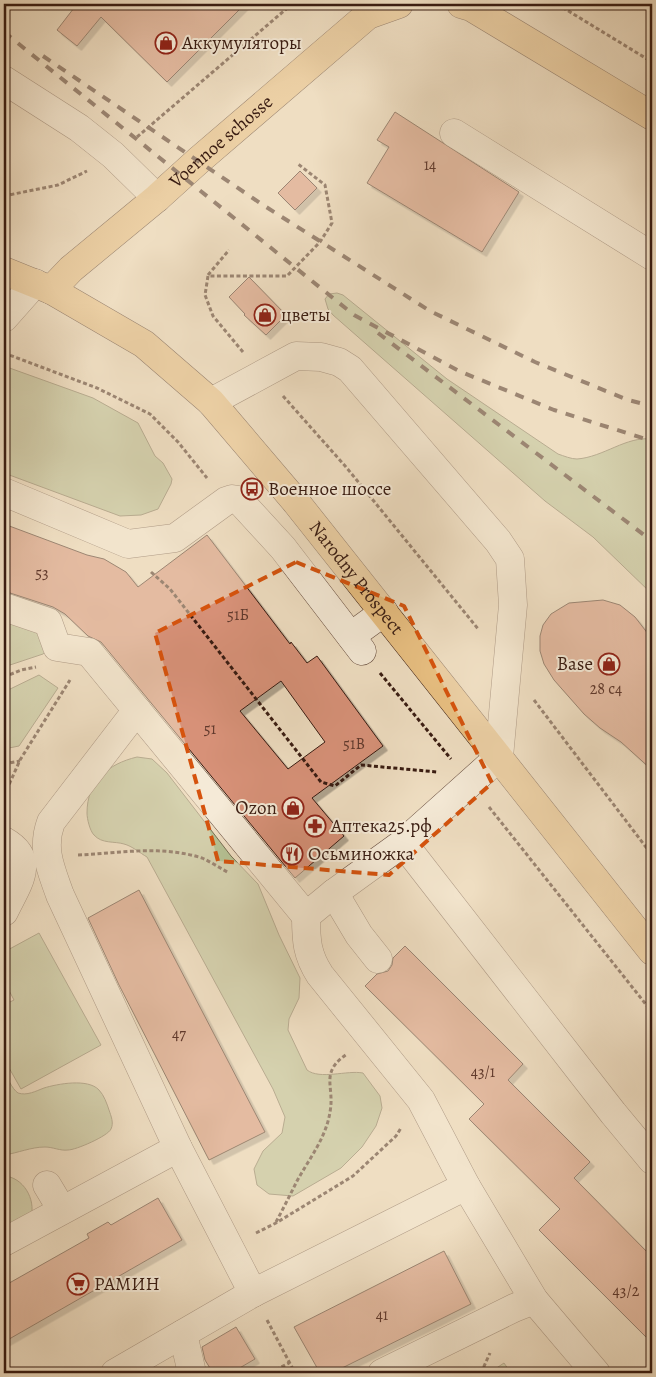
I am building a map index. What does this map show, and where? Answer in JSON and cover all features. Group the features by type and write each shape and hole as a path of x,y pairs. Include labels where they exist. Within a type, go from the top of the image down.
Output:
{"main road":[{"name":"Voennoe schosse","path":"43,287 71,270 157,198 364,9 399,4"},
{"path":"461,4 479,12 652,116"},
{"name":"Narodny Prospect","path":"4,271 43,287 144,344 211,402 316,527 652,951"}],"lane":[{"path":"6,83 79,128 113,155 157,198"},
{"path":"454,132 652,256"},
{"path":"4,318 43,287"},
{"path":"211,402 296,356 321,357 339,362 350,368 498,541 510,559 513,604 499,757 467,779 403,843 334,893 306,916"},
{"path":"4,492 128,544 175,538 226,501 232,499 239,500 283,548 356,643 384,612"},
{"path":"283,548 316,527"},
{"path":"320,594 351,571"},
{"path":"4,607 48,622 57,647 89,652 306,916 306,935 311,960 320,975 421,1100 466,1186 534,1300 596,1373"},
{"path":"137,710 51,822 46,835 50,865 60,895 178,1148 253,1293"},
{"path":"4,841 12,845 21,857 23,873 4,912"},
{"path":"403,843 652,1160"},
{"path":"23,873 50,865"},
{"path":"334,893 359,935 378,959"},
{"path":"4,1242 178,1148"},
{"path":"47,1185 62,1210"},
{"path":"115,1373 253,1293 466,1186"},
{"path":"382,1373 534,1300"},
{"path":"183,1334 192,1373"}],"path":[{"path":"4,196 58,185 86,172 113,155 150,127 292,4"},
{"path":"558,4 652,62"},
{"path":"298,164 326,185 332,223 324,235"},
{"path":"208,276 229,250"},
{"path":"4,353 98,388 150,414 178,442 226,501"},
{"path":"144,566 170,589 321,782 335,786 361,765 467,779"},
{"path":"356,643 652,1012"},
{"path":"4,796 20,760 84,657 89,652"},
{"path":"4,764 20,760"},
{"path":"50,865 158,850 204,859 229,873"},
{"path":"276,1223 298,1180 314,1155 327,1126 331,1111 329,1079 332,1068 337,1061 370,1038"},
{"path":"229,1247 276,1223 353,1176 396,1136 421,1100"},
{"path":"253,1293 295,1373"},
{"path":"481,1373 494,1346 504,1313"},
{"path":"270,1373 289,1363"}],"highlighted area":[{"path":"296,562 404,606 492,783 389,875 218,861 155,633"}],"green space":[{"path":"337,293 343,295 447,379 558,454 577,459 596,455 624,443 652,439 652,594 593,537 545,501 333,315 328,309 325,299 329,294"},
{"path":"4,366 93,398 138,423 155,456 163,463 172,479 158,509 141,515 120,516 4,473"},
{"path":"4,618 26,626 43,636 48,650 43,654 4,667"},
{"path":"39,675 58,688 19,746 4,749 4,692"},
{"path":"137,757 152,759 167,773 231,856 258,884 279,935 300,978 299,998 289,1019 288,1030 307,1070 312,1073 326,1075 363,1073 380,1096 382,1108 376,1126 362,1147 341,1168 293,1196 269,1194 257,1185 254,1169 263,1151 282,1133 285,1117 273,1089 147,857 127,845 97,838 90,828 87,816 88,802 95,783 108,769"},
{"path":"39,933 101,1045 21,1089 4,1059 4,1005 14,1000 4,981 4,952"},
{"path":"4,1071 14,1089 21,1094 28,1094 50,1086 64,1084 80,1083 94,1086 101,1092 106,1102 112,1120 111,1129 98,1139 72,1149 40,1147 4,1155"},
{"path":"4,1176 17,1180 27,1190 32,1203 32,1210 31,1217 4,1234"},
{"path":"504,1363 511,1373 489,1373"}],"building":[{"name":"Аккумуляторы","path":"77,4 245,4 167,82 101,17 77,46 57,30"},
{"path":"395,112 519,192 482,252 367,183 389,147 377,140"},
{"path":"300,171 317,188 295,210 278,193"},
{"path":"249,277 286,315 266,335 244,315 229,297"},
{"path":"4,524 87,555 104,559 126,572 138,587 207,535 290,644 291,642 307,663 317,656 383,746 312,798 344,836 295,878 101,642 88,636 65,614 53,607 4,591","holes":["281,681 325,742 288,769 240,711"]},
{"path":"603,600 620,605 635,617 652,639 652,770 621,742 600,728 584,714 554,680 544,664 540,651 540,636 543,625 551,614 569,603"},
{"path":"139,890 265,1132 209,1160 119,985 88,918"},
{"path":"405,946 523,1064 508,1080 590,1162 574,1178 652,1257 652,1343 539,1230 560,1209 469,1119 484,1104 365,986 377,974 388,971 392,965 393,958"},
{"path":"158,1198 182,1240 4,1342 4,1286 89,1238 87,1234 108,1222 111,1225"},
{"path":"444,1251 471,1304 332,1373 320,1373 294,1327"},
{"path":"236,1327 255,1359 231,1373 213,1373 205,1360 202,1347"}],"railway":[{"path":"4,32 354,315 459,371 554,410 652,441"},
{"path":"43,56 263,205 430,311 535,362 628,400 652,406"},
{"path":"378,333 652,541"}],"place":[{"name":"Аккумуляторы","path":"166,43"},
{"name":"цветы","path":"265,315"},
{"name":"Военное шоссе","path":"252,489"},
{"name":"Base","path":"609,664"},
{"name":"Ozon","path":"293,808"},
{"name":"Аптека25.рф","path":"315,826"},
{"name":"Осьминожка","path":"292,854"},
{"name":"РАМИН","path":"78,1284"}]}
